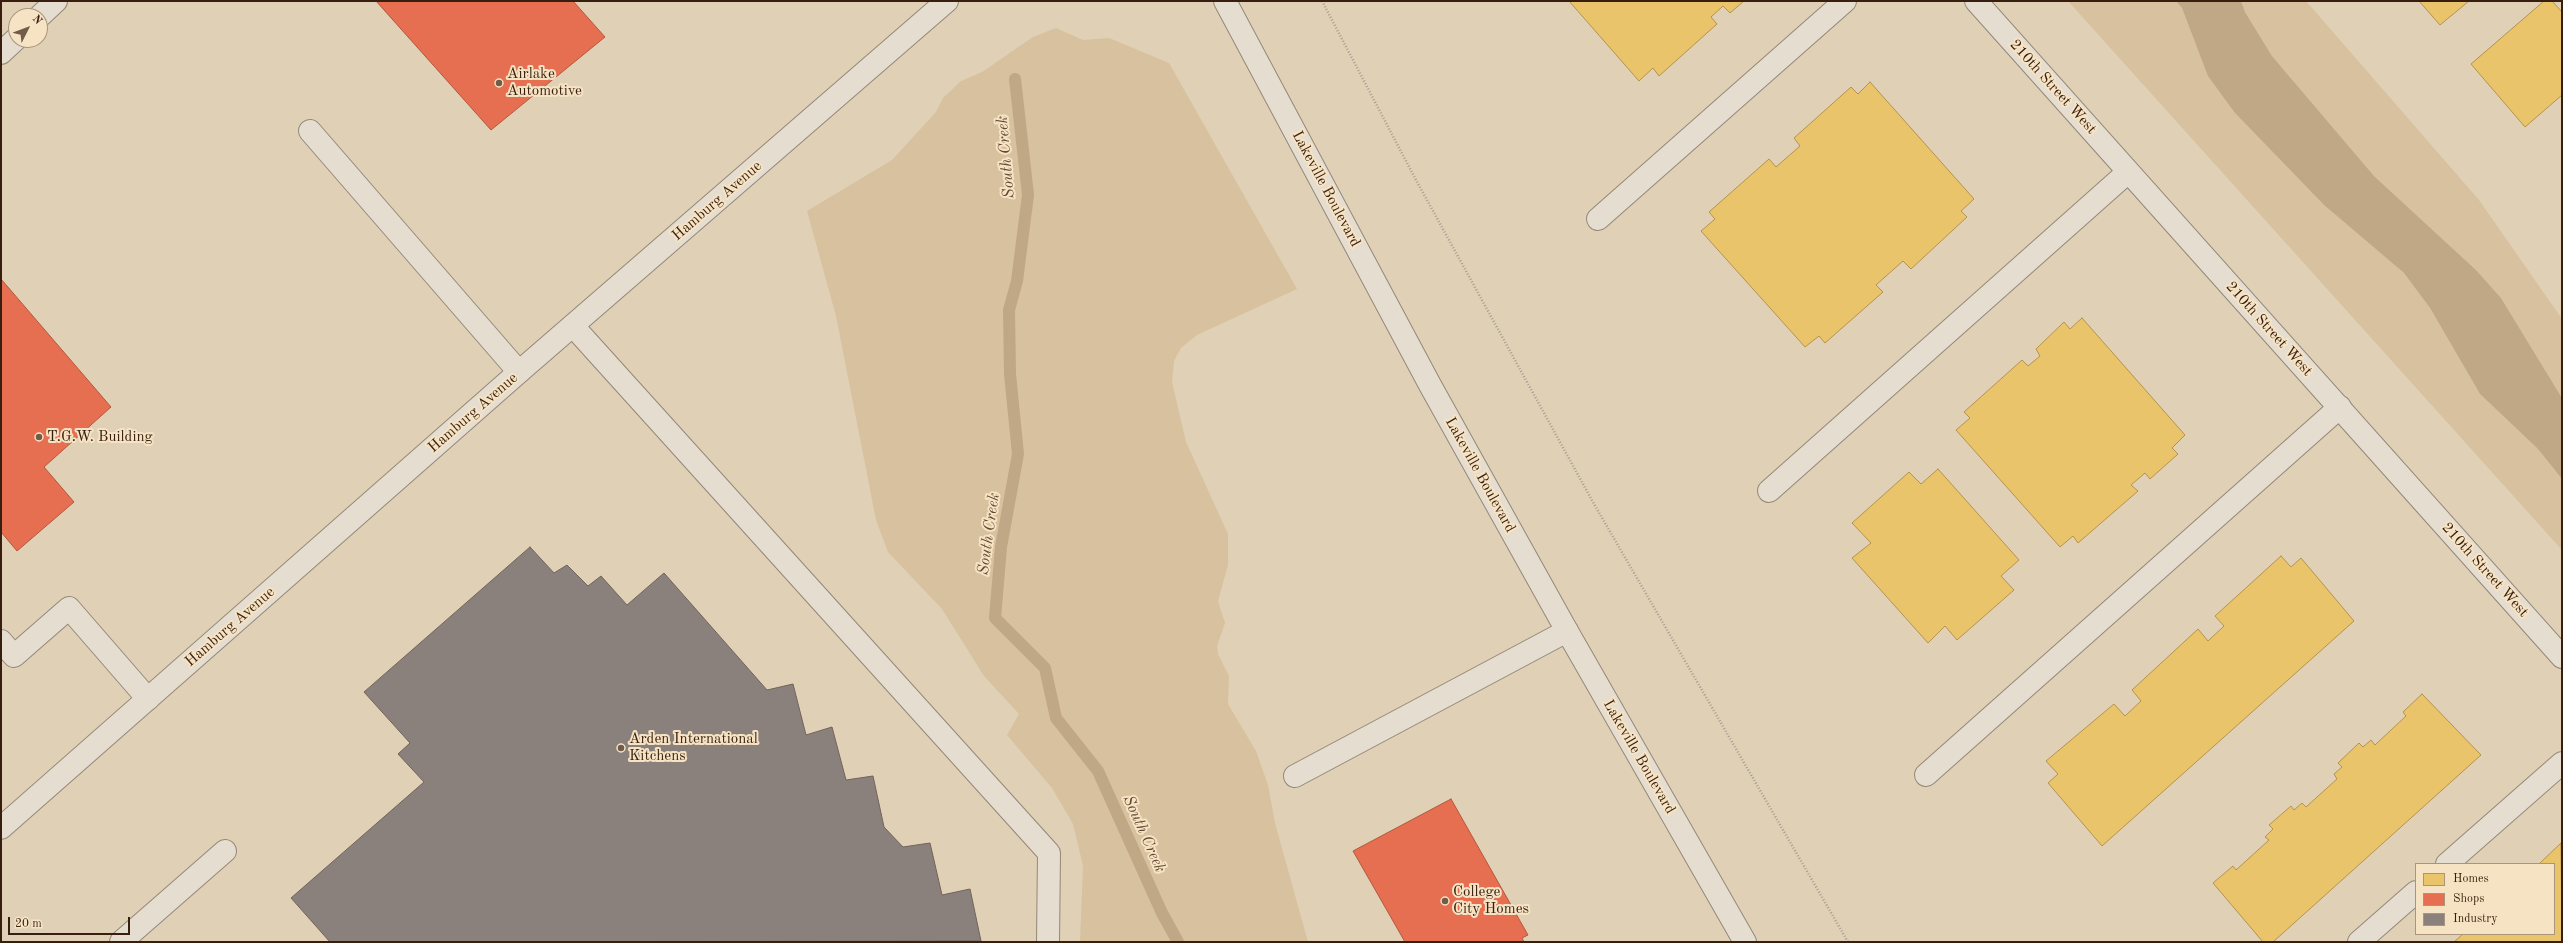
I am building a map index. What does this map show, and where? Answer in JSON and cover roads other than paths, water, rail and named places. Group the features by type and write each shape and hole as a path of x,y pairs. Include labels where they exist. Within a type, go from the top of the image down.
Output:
{"street":[{"path":"48,8 56,1"},
{"name":"Hamburg Avenue","path":"1,828 519,372 947,1"},
{"name":"Lakeville Boulevard","path":"1225,1 1430,385 1567,631 1745,942"},
{"path":"1598,219 1845,1"},
{"name":"210th Street West","path":"1976,1 2562,657"},
{"path":"310,132 519,372"},
{"path":"1768,491 2128,172"},
{"path":"573,326 1049,853 1048,942"},
{"path":"1926,775 2340,407"},
{"path":"5,654 69,608 148,699"},
{"path":"1295,776 1567,631"},
{"path":"2448,863 2562,763"},
{"path":"121,942 225,851"},
{"path":"2359,942 2415,893"}],"waterway":[{"name":"South Creek","path":"1015,79 1028,195 1017,281 1009,310 1010,374 1018,454 1001,547 995,618 1045,668 1056,718 1098,771 1162,913 1178,942"}],"place":[{"name":"Airlake Automotive","path":"499,83"},
{"name":"T.G.W. Building","path":"39,437"},
{"name":"Arden International Kitchens","path":"621,748"},
{"name":"College City Homes","path":"1445,901"}]}
